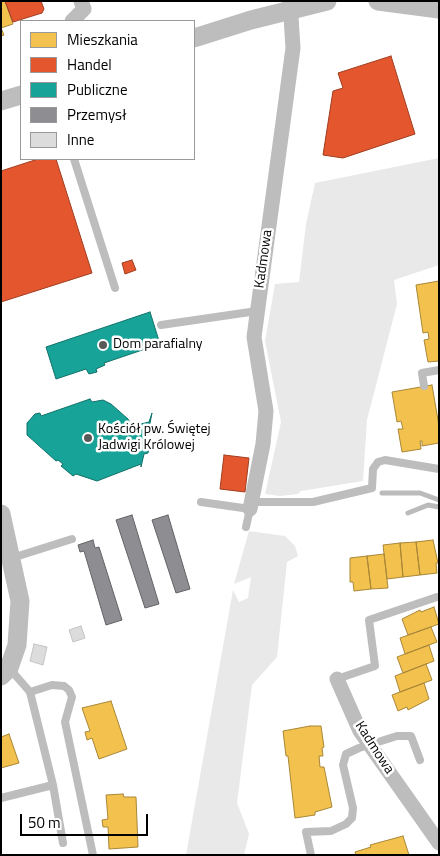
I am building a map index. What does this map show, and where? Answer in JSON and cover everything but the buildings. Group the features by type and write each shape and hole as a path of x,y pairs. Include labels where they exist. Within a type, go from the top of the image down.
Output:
{"street":[{"path":"73,20 84,9 81,1"},
{"path":"195,38 291,5 327,1"},
{"path":"378,1 439,9"},
{"name":"Kadmowa","path":"251,506 263,444 266,410 255,353 256,311 293,48 291,5"},
{"path":"1,101 20,94"},
{"path":"1,514 20,601 17,645 5,672"},
{"name":"Kadmowa","path":"337,679 360,731 434,827 439,843"}],"lane":[{"path":"74,160 116,288"},
{"path":"161,326 256,311"},
{"path":"424,386 422,373 439,370"},
{"path":"201,502 251,506 313,502 372,488 373,470 378,462 385,460 439,469"},
{"path":"246,527 251,506"},
{"path":"12,558 72,539"},
{"name":"Kadmowa","path":"337,679 375,666 369,620 437,597"},
{"path":"5,672 30,692 53,785 63,843"},
{"path":"30,692 52,685 64,686 69,690 72,698 65,722 93,855"},
{"path":"311,855 306,832 331,831 346,824 352,818 353,808 343,765 346,754 398,736 411,736 420,760"},
{"path":"1,798 53,785"}],"shaded area":[{"path":"439,158 439,265 394,280 397,304 367,420 363,481 301,491 298,494 280,496 265,494 281,422 265,341 275,284 299,282 306,224 315,183"},
{"path":"249,531 285,536 295,546 298,556 287,562 277,657 252,685 237,803 249,834 244,855 186,855 233,590 239,602 248,598 251,577 234,584"}],"waterway":[{"path":"382,493 420,493 439,500"},
{"path":"408,513 428,505 439,507"}],"place":[{"name":"Dom parafialny","path":"103,345"},
{"name":"Kościół pw. Świętej Jadwigi Królowej","path":"88,438"}]}
